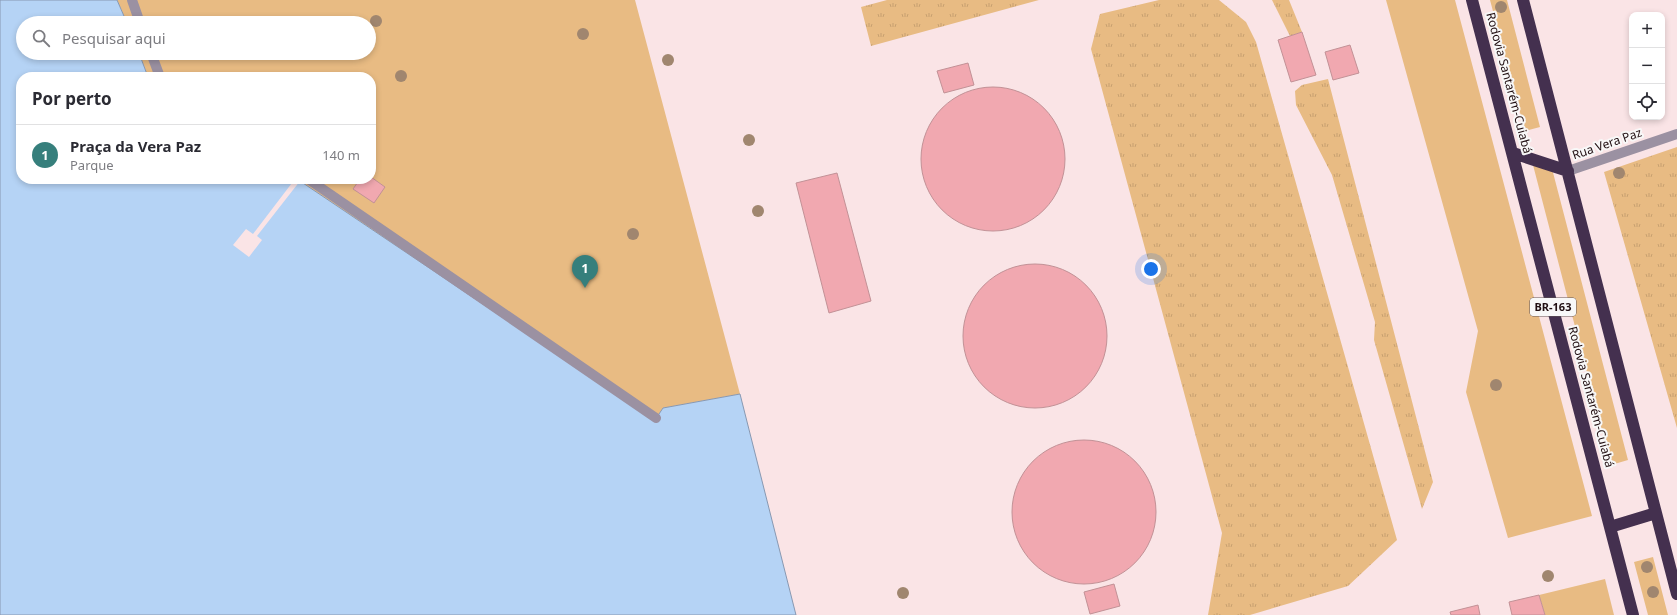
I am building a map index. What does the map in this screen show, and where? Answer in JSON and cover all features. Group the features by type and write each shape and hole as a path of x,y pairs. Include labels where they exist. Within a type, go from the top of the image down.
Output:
{"highway":[{"name":"Rodovia Santarém-Cuiabá","path":"1472,0 1633,615"},
{"path":"1523,0 1677,594"},
{"path":"1513,153 1568,170"},
{"path":"1610,527 1656,512"}],"street":[{"path":"132,0 138,16"},
{"path":"154,60 158,72"},
{"name":"Rua Vera Paz","path":"1568,170 1677,134"},
{"path":"315,184 656,418"}],"green space":[{"path":"117,0 635,0 740,394 663,408 655,420 304,184 376,184 376,72 146,72 142,60 376,60 376,16 124,16"},
{"path":"887,0 1039,0 871,46 861,7"},
{"path":"1159,0 1219,0 1246,22 1256,42 1397,540 1348,586 1250,615 1208,615 1222,533 1091,49 1100,14"},
{"path":"1272,0 1289,0 1302,32 1290,36"},
{"path":"1386,0 1455,0 1592,516 1508,538 1466,392 1478,331"},
{"path":"1490,0 1507,0 1540,127 1525,131"},
{"path":"1328,79 1433,482 1422,509 1374,340 1375,322 1332,175 1296,105 1295,91 1302,85"},
{"path":"1677,147 1677,428 1604,172"},
{"path":"1550,161 1628,460 1611,465 1533,165"},
{"path":"1653,557 1668,615 1648,615 1634,562"},
{"path":"1605,579 1614,615 1545,615 1539,595"}],"water":[{"path":"0,0 117,0 124,16 16,16 16,60 142,60 146,72 16,72 16,184 304,184 655,420 663,408 740,394 796,615 0,615"}],"pier":[{"path":"291,184 298,184 257,236 262,240 249,257 233,245 246,229 253,234"}],"building":[{"path":"1302,32 1316,75 1291,82 1278,40"},
{"path":"1350,45 1359,73 1333,80 1325,52"},
{"path":"968,63 974,85 944,93 937,71"},
{"path":"993,87 1014,90 1033,99 1044,108 1053,119 1062,138 1065,159 1062,180 1053,199 1044,210 1033,219 1014,228 993,231 972,228 953,219 942,210 933,199 924,180 921,159 924,138 933,119 942,108 953,99 972,90"},
{"path":"837,173 871,301 829,313 796,183"},
{"path":"376,181 385,187 374,203 353,189 356,184 376,184"},
{"path":"1035,264 1056,267 1075,276 1086,285 1095,296 1104,315 1107,336 1104,357 1095,376 1086,387 1075,396 1056,405 1035,408 1014,405 995,396 984,387 975,376 966,357 963,336 966,315 975,296 984,285 995,276 1014,267"},
{"path":"1084,440 1105,443 1124,452 1135,461 1144,472 1153,491 1156,512 1153,533 1144,552 1135,563 1124,572 1105,581 1084,584 1063,581 1044,572 1033,563 1024,552 1015,533 1012,512 1015,491 1024,472 1033,461 1044,452 1063,443"},
{"path":"1114,584 1120,606 1090,614 1084,592"},
{"path":"1539,595 1545,615 1512,615 1509,602"},
{"path":"1478,605 1480,615 1451,615 1450,612"}],"place":[{"name":"Praça da Vera Paz","path":"585,288"}]}
